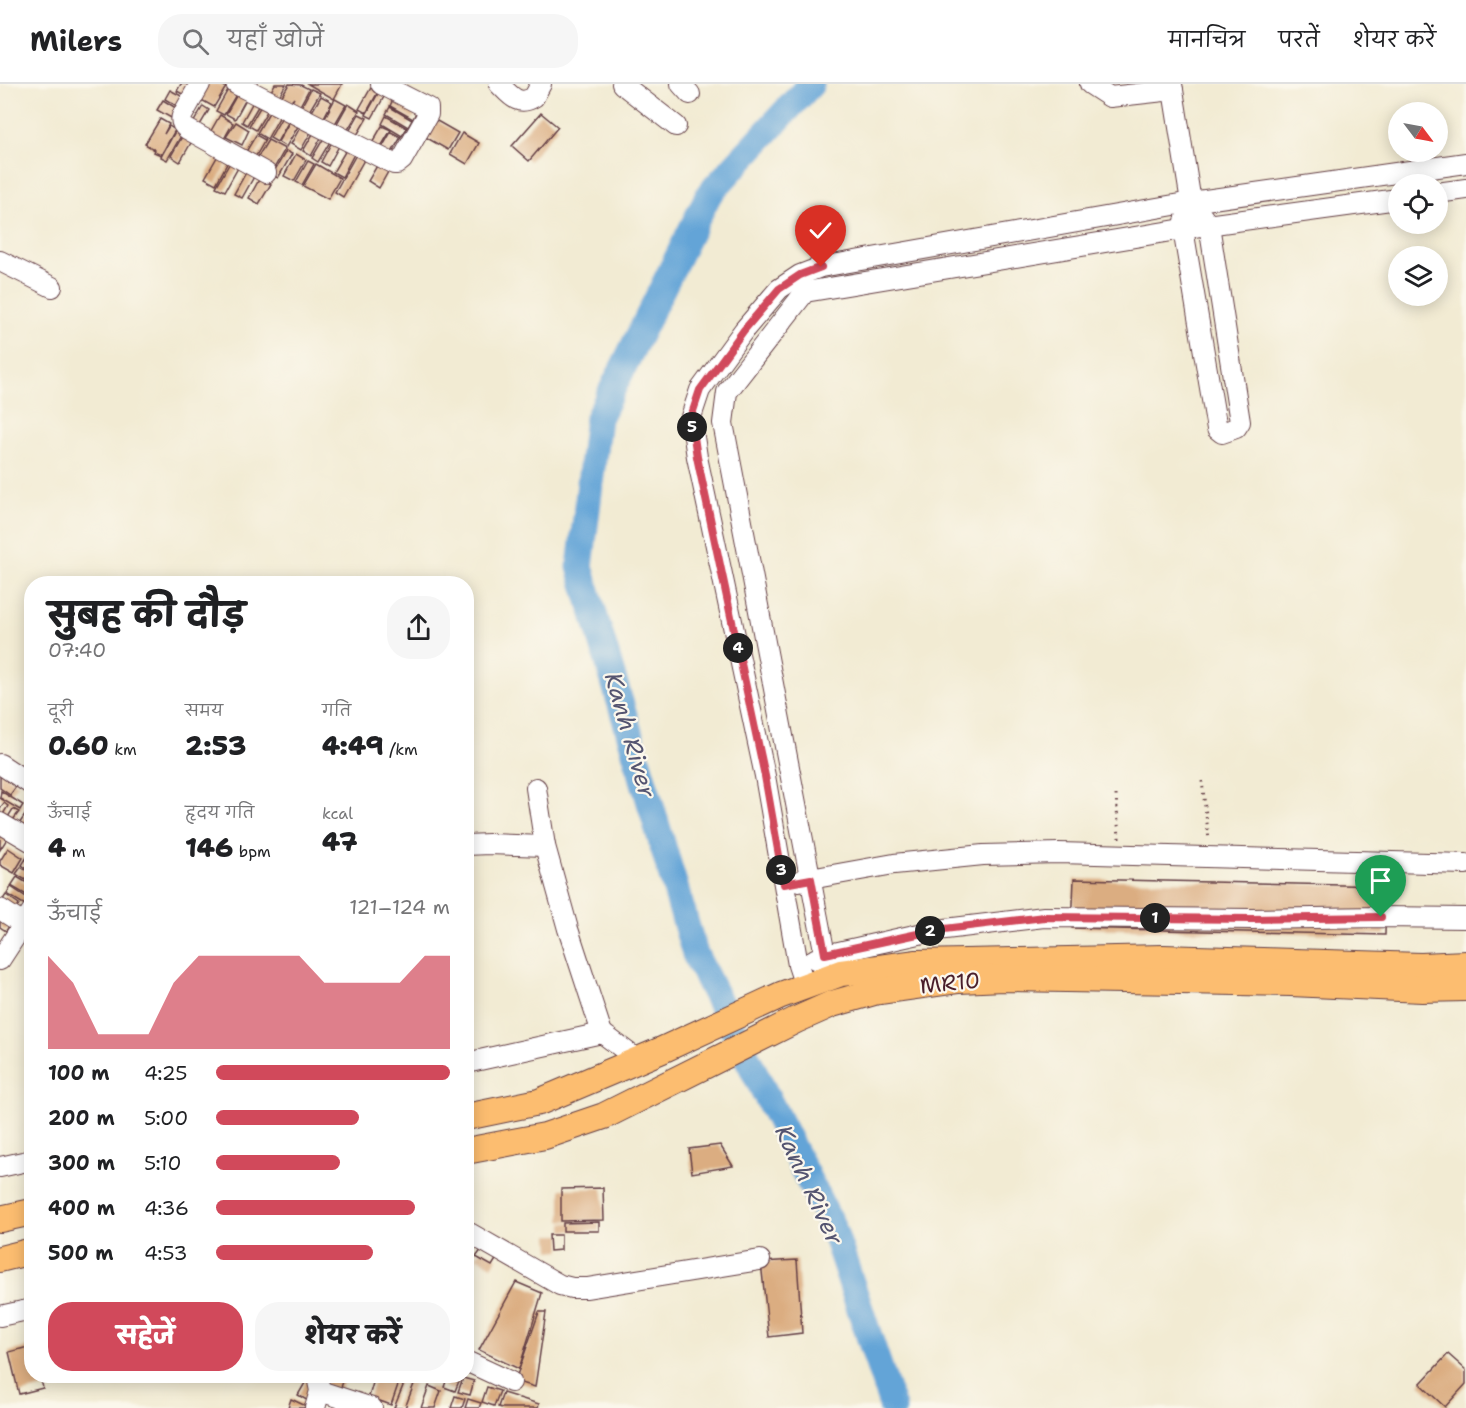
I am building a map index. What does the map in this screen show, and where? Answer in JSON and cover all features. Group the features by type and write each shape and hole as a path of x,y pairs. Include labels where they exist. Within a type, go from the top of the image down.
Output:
{"main road":[{"name":"MR10","path":"474,1115 539,1102 662,1050 781,995 814,971 841,973 917,963 1163,957 1421,977 1466,988"},
{"name":"MR10","path":"474,1149 545,1136 604,1116 796,1020 832,1004 874,992 959,980 1003,978 1291,983 1421,977 1466,964"},
{"path":"0,1219 24,1214"},
{"path":"0,1259 24,1253"}],"street":[{"path":"200,84 182,116 182,125 266,173"},
{"path":"236,84 397,164 402,160 429,111 428,108 381,84"},
{"path":"499,84 510,96 524,101 534,97 541,84"},
{"path":"622,84 676,126"},
{"path":"1090,84 1110,97 1173,87 1191,202 1183,229 1217,429 1222,433 1236,428 1240,422 1209,225 1191,202"},
{"path":"814,971 784,884 765,776 697,457 691,417 700,390 744,330 779,289 800,275 833,265 1191,202 1466,163"},
{"path":"1448,191 1466,189"},
{"path":"814,971 811,879 723,423 728,392 805,292 1183,229 1388,200"},
{"path":"0,261 52,287"},
{"path":"0,764 24,780"},
{"path":"536,788 545,846 568,929 602,1034 638,1060"},
{"path":"0,823 24,837"},
{"path":"474,845 545,846"},
{"path":"784,884 894,864 982,855 1120,854 1466,864"},
{"path":"0,909 24,916"},
{"path":"814,971 936,930 1044,917 1466,918"},
{"path":"0,960 24,922"},
{"path":"474,1062 602,1034"},
{"path":"0,1167 24,1162"},
{"path":"474,1236 560,1285 572,1288 587,1288 760,1260"},
{"path":"0,1316 24,1311"},
{"path":"474,1365 511,1382"},
{"path":"317,1392 372,1408"}],"path":[{"path":"1202,781 1211,856"},
{"path":"1116,795 1120,854"}],"building":[{"path":"181,84 193,84 186,96 177,91"},
{"path":"203,84 219,84 226,87 214,107 196,97"},
{"path":"275,84 286,84 277,100 269,95"},
{"path":"289,84 301,85 309,89 297,111 289,106 294,98 289,104 280,99"},
{"path":"308,84 342,84 334,99"},
{"path":"372,86 379,90 366,113 359,109"},
{"path":"229,88 237,93 224,115 216,111"},
{"path":"311,89 320,93 308,113 300,109"},
{"path":"170,90 185,98 180,108 165,99"},
{"path":"379,92 385,95 372,118 366,115"},
{"path":"238,93 247,97 235,119 226,114"},
{"path":"321,96 332,102 322,121 310,115"},
{"path":"394,97 417,110 413,119 390,106"},
{"path":"335,99 346,105 332,129 322,123"},
{"path":"163,100 179,110 173,119 157,110"},
{"path":"254,100 260,103 247,125 242,122"},
{"path":"262,104 269,108 256,130 249,126"},
{"path":"348,104 359,111 346,133 335,127"},
{"path":"203,106 209,110 197,130 191,127"},
{"path":"390,107 412,120 408,127 386,114"},
{"path":"271,109 281,114 267,139 257,133"},
{"path":"541,113 558,127 529,161 512,146"},
{"path":"359,114 367,118 353,142 346,137"},
{"path":"220,115 233,123 221,144 208,136"},
{"path":"283,115 290,119 277,142 270,138"},
{"path":"386,116 407,128 402,136 382,124"},
{"path":"430,117 458,133 448,150 420,134"},
{"path":"160,119 169,124 164,134 169,126 175,130 161,155 145,144"},
{"path":"291,119 300,123 286,147 278,142"},
{"path":"236,122 249,130 242,145 226,137"},
{"path":"302,124 312,130 301,150 291,144"},
{"path":"382,126 391,130 379,150 371,145"},
{"path":"176,130 182,134 167,160 161,157"},
{"path":"314,132 322,136 311,156 303,151"},
{"path":"391,132 401,137 390,156 380,151"},
{"path":"462,133 479,143 467,164 450,154"},
{"path":"183,135 192,141 180,162 171,156"},
{"path":"256,135 265,140 253,161 244,155"},
{"path":"325,136 331,140 318,162 312,158"},
{"path":"268,140 285,149 273,170 256,160"},
{"path":"333,140 340,144 328,166 321,162"},
{"path":"346,150 354,154 342,177 333,172"},
{"path":"286,151 292,154 278,178 272,175"},
{"path":"220,152 230,158 216,184 205,178"},
{"path":"357,153 365,158 343,197 335,192"},
{"path":"296,154 306,160 294,181 284,176"},
{"path":"231,161 239,166 225,191 216,187"},
{"path":"308,161 314,164 302,185 296,182"},
{"path":"316,164 340,178 328,199 303,186"},
{"path":"378,164 389,170 379,188 368,181"},
{"path":"248,169 256,173 242,198 234,194"},
{"path":"260,178 271,184 259,204 249,198"},
{"path":"0,771 18,784 10,795 0,788"},
{"path":"1,791 23,805 20,810 0,798"},
{"path":"4,803 8,806 2,816 0,808"},
{"path":"13,809 19,812 13,820 8,817"},
{"path":"24,817 22,830 17,827"},
{"path":"0,832 10,834 0,850"},
{"path":"8,848 23,858 14,873 0,865"},
{"path":"21,867 24,869 24,879 16,874"},
{"path":"17,877 24,881 24,894 11,886"},
{"path":"1074,879 1386,886 1385,935 1072,928"},
{"path":"11,887 24,896 24,904 7,894"},
{"path":"6,895 19,904 14,913 0,904"},
{"path":"0,917 11,923 6,931 0,927"},
{"path":"720,1145 733,1166 692,1173 689,1149"},
{"path":"603,1188 604,1220 561,1221 561,1189"},
{"path":"599,1222 599,1231 563,1231 563,1223"},
{"path":"549,1235 561,1235 561,1250 550,1251"},
{"path":"482,1249 497,1258 492,1266 476,1257"},
{"path":"797,1260 802,1333 769,1337 761,1262"},
{"path":"516,1282 542,1293 519,1369 479,1350"},
{"path":"539,1312 546,1312 535,1387 515,1381"},
{"path":"24,1348 24,1383 42,1383 43,1388 19,1394 9,1352"},
{"path":"1448,1354 1466,1370 1466,1384 1445,1407 1420,1384"},
{"path":"305,1383 311,1383 310,1402 298,1395"},
{"path":"326,1383 342,1383 340,1390 325,1385"},
{"path":"373,1383 399,1383 391,1405 368,1400"},
{"path":"404,1383 414,1384 405,1408 394,1408"},
{"path":"445,1383 458,1383 455,1391 444,1387"},
{"path":"461,1383 473,1383 470,1395 458,1392"},
{"path":"429,1386 441,1391 435,1408 421,1408"},
{"path":"487,1387 500,1391 494,1406 482,1402"},
{"path":"503,1393 539,1404 538,1408 498,1407"},
{"path":"455,1396 465,1399 462,1408 451,1408"},
{"path":"291,1399 306,1406 306,1408 288,1408"},
{"path":"468,1399 481,1403 479,1408 465,1408"}],"waterway":[{"name":"Kanh River","path":"811,84 709,194 598,418 580,567 695,954 833,1228 893,1408"}],"route":[{"path":"821,267 800,275 779,289 744,330 700,390 691,417 697,457 765,776 784,884 811,879 825,954 936,930 1044,917 1252,919 1381,917"}]}
